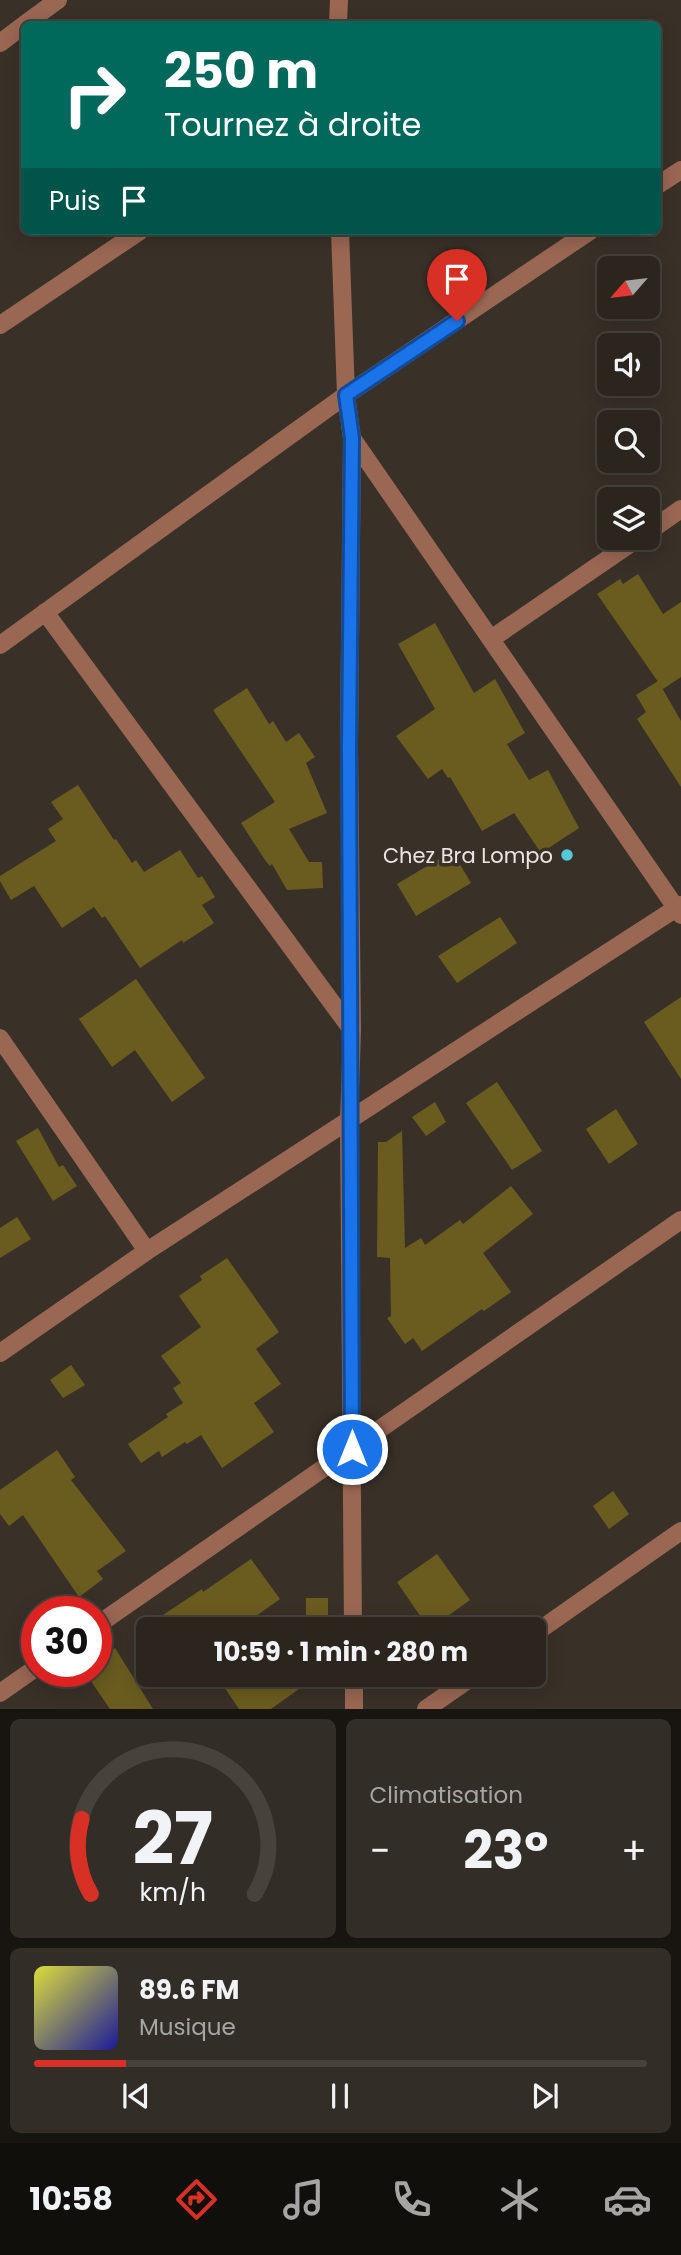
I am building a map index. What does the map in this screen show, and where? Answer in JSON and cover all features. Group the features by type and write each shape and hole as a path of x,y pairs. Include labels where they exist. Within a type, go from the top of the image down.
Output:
{"street":[{"path":"30,21 58,0"},
{"path":"338,21 339,0"},
{"path":"0,43 21,28"},
{"path":"661,183 681,170"},
{"path":"0,325 133,235"},
{"path":"340,235 346,395 352,438 349,746 352,1030 349,1121 354,1617"},
{"path":"0,645 346,395 584,235"},
{"path":"0,1353 147,1251 679,910 352,438"},
{"path":"660,524 681,509"},
{"path":"491,639 621,550"},
{"path":"45,612 352,1030"},
{"path":"0,1038 147,1251"},
{"path":"112,1615 681,1220"},
{"path":"546,1626 681,1531"},
{"path":"0,1693 21,1678"},
{"path":"354,1687 354,1709"},
{"path":"426,1709 458,1687"}],"building":[{"path":"638,574 663,614 681,602 681,677 663,689 597,594 620,579 623,584"},
{"path":"435,623 474,693 495,679 525,733 507,744 529,780 548,770 579,828 541,853 514,813 482,831 450,777 448,778 442,769 428,779 396,736 435,709 398,644"},
{"path":"658,681 681,721 681,787 637,719 646,712 636,695"},
{"path":"247,688 269,724 273,721 286,742 299,733 315,757 306,763 327,813 289,829 309,862 322,862 323,888 287,890 272,864 270,866 265,860 241,823 275,802 213,710"},
{"path":"78,785 114,840 116,839 132,863 136,860 144,872 180,850 198,878 202,876 215,897 202,905 214,923 183,943 182,940 140,968 105,916 102,918 94,907 62,928 34,886 11,900 0,876 56,841 48,829 63,819 51,802"},
{"path":"452,851 471,883 416,916 397,884"},
{"path":"500,917 517,943 457,983 438,956"},
{"path":"136,979 205,1078 172,1102 135,1050 112,1067 79,1019"},
{"path":"681,997 681,1079 644,1022"},
{"path":"497,1082 542,1151 512,1170 466,1103"},
{"path":"435,1102 446,1122 426,1136 412,1117"},
{"path":"616,1109 638,1144 609,1164 586,1129"},
{"path":"38,1128 59,1167 63,1165 77,1186 53,1201 16,1141"},
{"path":"402,1131 405,1248 421,1238 425,1245 460,1220 463,1224 511,1186 533,1214 483,1253 511,1292 422,1351 413,1338 405,1344 387,1318 391,1316 390,1258 377,1257 378,1142 386,1142"},
{"path":"17,1217 31,1239 0,1258 0,1228"},
{"path":"227,1258 279,1332 256,1349 281,1384 254,1403 274,1432 222,1468 201,1435 162,1457 159,1451 141,1463 128,1444 168,1417 166,1414 183,1403 173,1388 181,1383 161,1356 201,1327 179,1296 202,1280 200,1276"},
{"path":"71,1365 85,1385 63,1398 50,1380"},
{"path":"57,1450 75,1477 71,1480 126,1551 97,1571 103,1579 78,1596 23,1515 9,1526 0,1514 0,1490"},
{"path":"613,1491 629,1514 609,1529 593,1506"},
{"path":"437,1554 470,1600 447,1617 421,1617 397,1582"},
{"path":"251,1559 280,1599 255,1617 160,1617 202,1589 203,1592"},
{"path":"306,1598 328,1598 328,1617 306,1617"},
{"path":"115,1648 136,1682 136,1687 139,1687 153,1709 110,1709 95,1687 112,1687 112,1650"},
{"path":"224,1687 299,1689 271,1709 239,1709"}],"place":[{"name":"Chez Bra Lompo","path":"567,855"}],"route":[{"path":"352,1449 349,1121 352,1030 349,746 352,438 346,395 457,321"}]}
